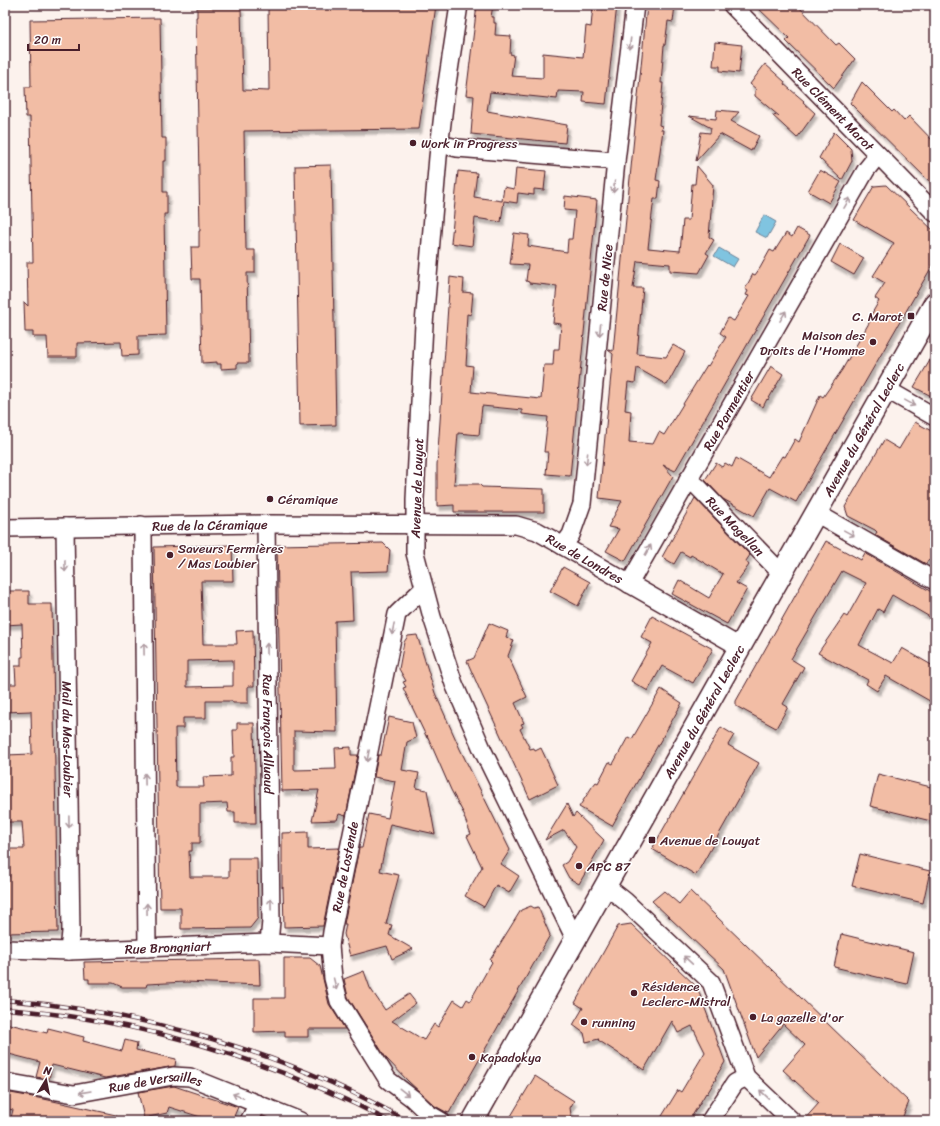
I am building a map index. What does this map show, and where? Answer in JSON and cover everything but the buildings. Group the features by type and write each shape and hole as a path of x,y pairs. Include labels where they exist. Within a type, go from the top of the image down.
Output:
{"main road":[{"name":"Avenue du Général Leclerc","path":"473,1121 935,303"}],"street":[{"name":"Avenue de Louyat","path":"459,5 445,97 438,157 424,324 415,499 415,553 432,617 454,684 483,750 576,941"},
{"name":"Rue de Nice","path":"562,546 571,535 582,504 616,161 635,5"},
{"name":"Rue Clément Marot","path":"732,5 935,213"},
{"path":"440,144 464,148 616,161"},
{"name":"Rue Parmentier","path":"629,584 866,170 878,155"},
{"path":"886,389 935,416"},
{"name":"Rue Magellan","path":"688,479 698,487 781,574"},
{"path":"816,513 935,580"},
{"name":"Rue François Alluaud","path":"266,524 271,921 269,943"},
{"name":"Rue de la Céramique","path":"5,528 141,525 415,524"},
{"name":"Rue de Londres","path":"415,524 516,525 537,531 740,647"},
{"path":"141,525 143,534 147,948"},
{"name":"Mail du Mas-Loubier","path":"65,527 71,932 69,951"},
{"name":"Rue de Lostende","path":"424,588 396,614 330,946 333,978 339,1001 388,1080 412,1098 429,1114 441,1121"},
{"path":"606,886 625,901 711,982 746,1077 792,1121"},
{"name":"Rue Brongniart","path":"5,949 69,951 269,943 330,946"},
{"name":"Rue de Versailles","path":"5,1082 74,1094 173,1076 190,1077 300,1121"},
{"path":"710,1121 735,1082 746,1077"},
{"path":"249,1121 258,1104"}],"water":[{"path":"764,215 776,222 767,238 755,232"},
{"path":"719,248 738,259 733,267 714,256"}],"railway":[{"path":"5,1000 108,1014 161,1025 212,1039 313,1075 361,1097 407,1121"},
{"path":"5,1009 55,1014 105,1022 154,1032 203,1046 251,1061 298,1079 389,1121"}],"place":[{"name":"Work in Progress","path":"413,143"},
{"name":"C. Marot","path":"911,316"},
{"name":"Maison des Droits de l'Homme","path":"873,342"},
{"name":"Céramique","path":"270,499"},
{"name":"Saveurs Fermières / Mas Loubier","path":"170,555"},
{"name":"Avenue de Louyat","path":"652,840"},
{"name":"APC 87","path":"579,866"},
{"name":"Résidence Leclerc-Mistral","path":"634,993"},
{"name":"La gazelle d'or","path":"753,1017"},
{"name":"running","path":"584,1022"},
{"name":"Kapadokya","path":"472,1057"}]}
